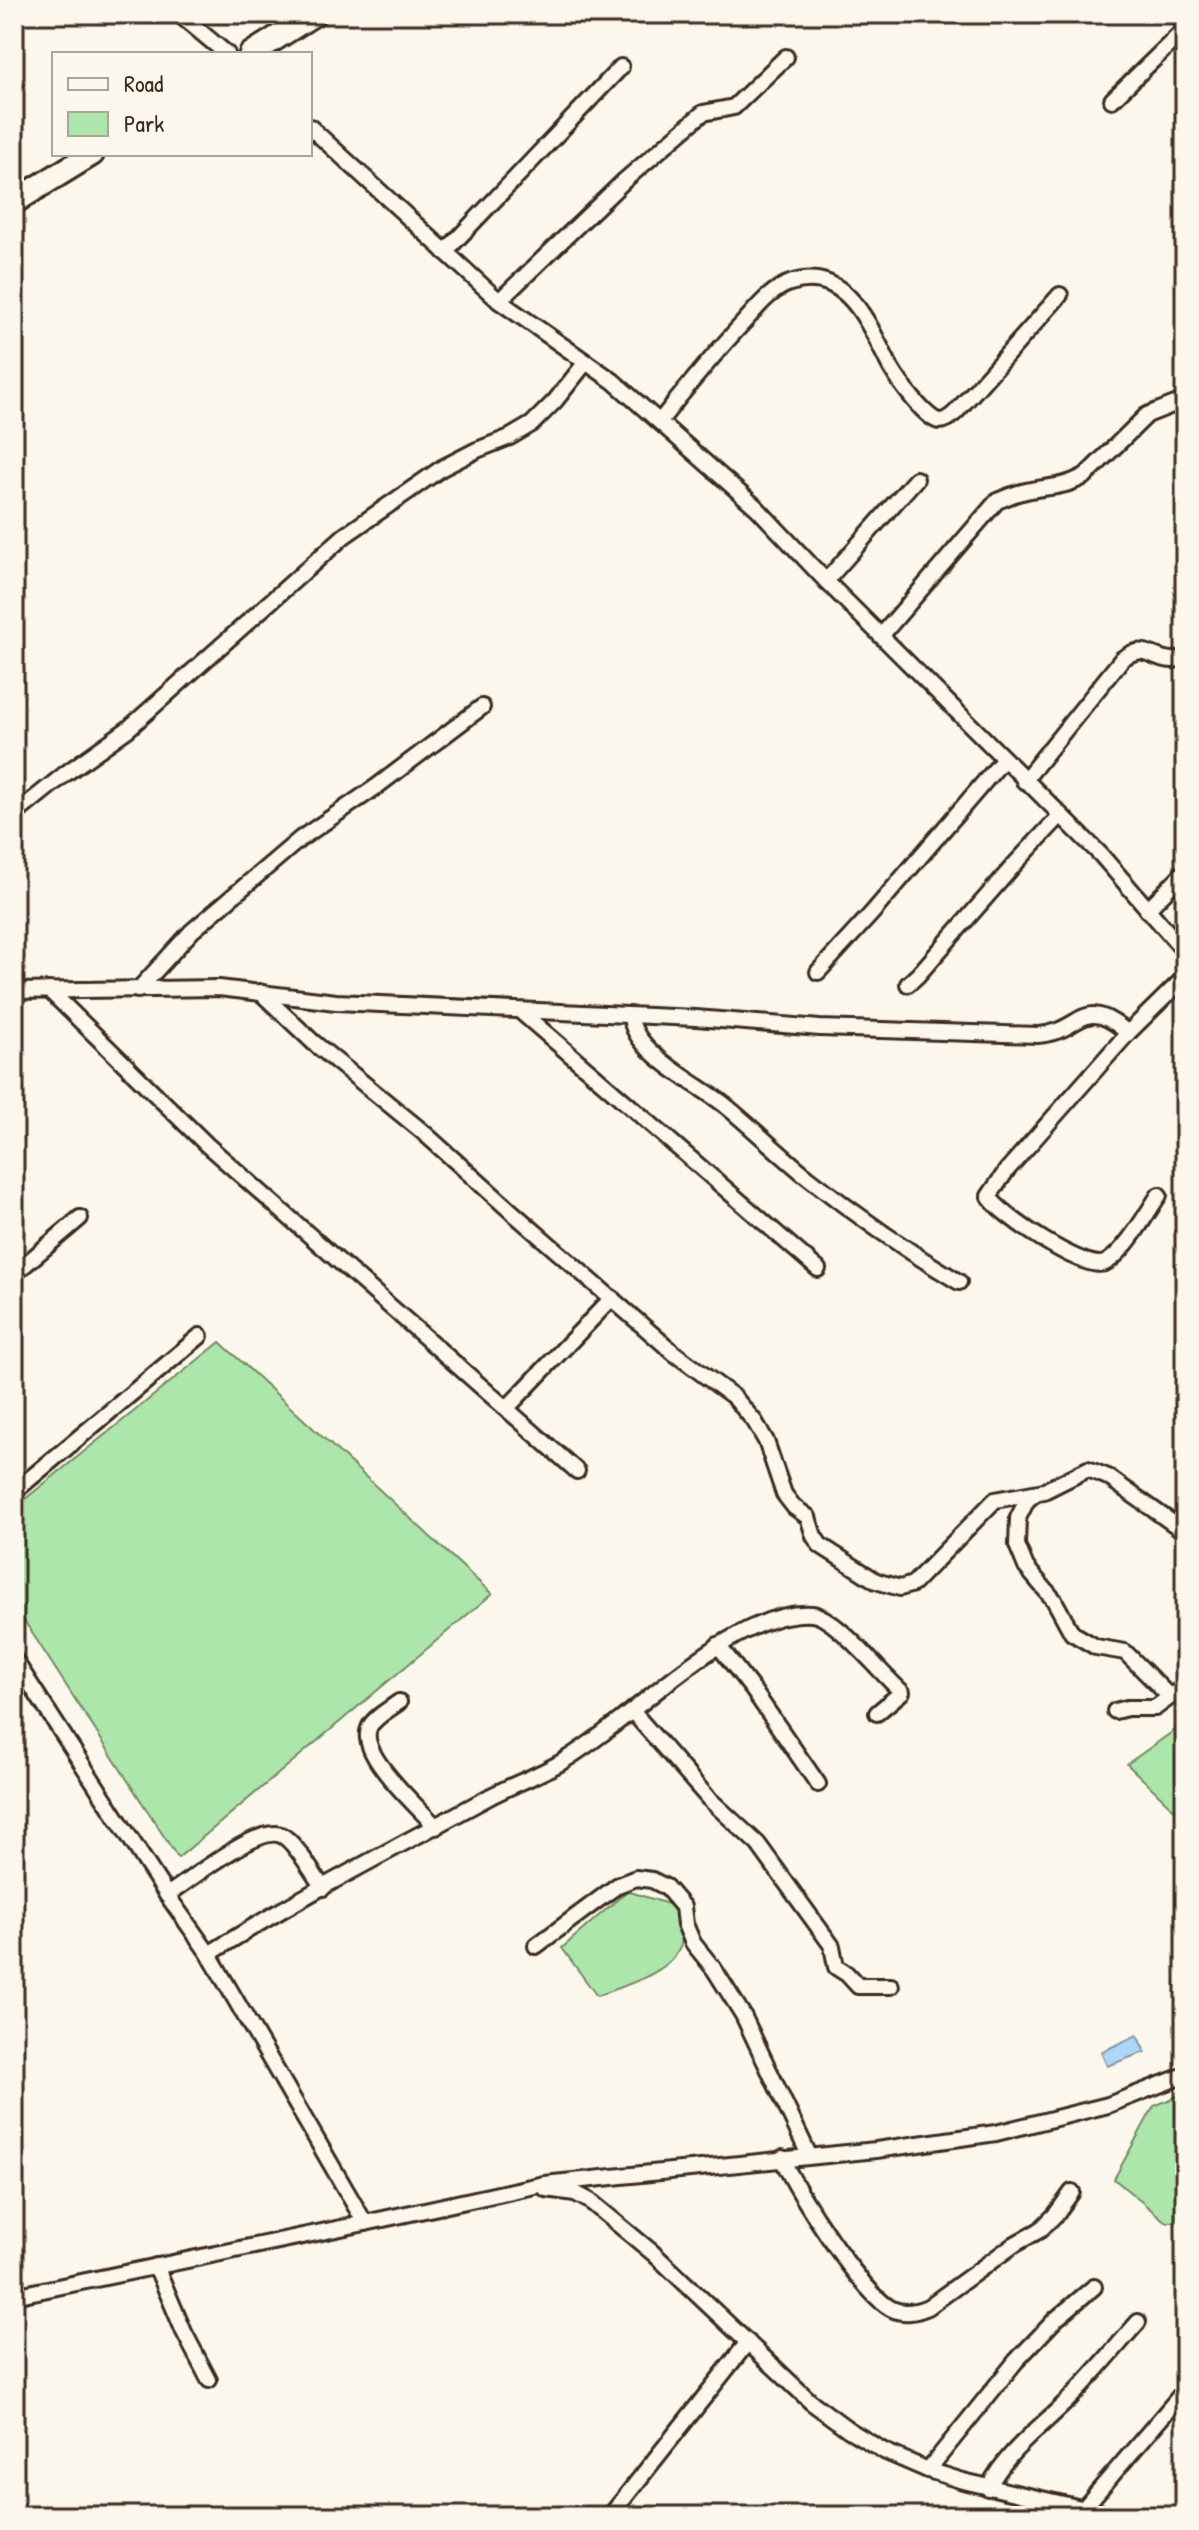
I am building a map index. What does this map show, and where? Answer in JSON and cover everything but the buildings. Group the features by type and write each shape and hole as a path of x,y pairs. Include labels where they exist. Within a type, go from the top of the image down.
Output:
{"highway":[{"path":"254,52 314,14"},
{"path":"14,202 89,156"}],"street":[{"path":"179,14 225,52"},
{"path":"1112,100 1181,33 1182,22 1173,14"},
{"path":"499,301 625,180 703,113 734,107 786,57"},
{"path":"445,252 621,67"},
{"path":"312,129 499,301 613,381 757,508 1024,781 1101,855 1185,952"},
{"path":"660,421 706,362 771,293 790,283 818,279 836,287 855,303 870,323 894,373 930,418 939,421 947,420 956,412 1060,295"},
{"path":"14,815 128,729 344,536 442,468 532,424 586,362"},
{"path":"881,636 997,501 1021,492 1061,487 1085,476 1147,415 1185,400"},
{"path":"826,581 916,479"},
{"path":"1024,781 1122,659 1130,653 1144,650 1171,660 1185,657"},
{"path":"138,990 192,931 300,839 376,787 482,707"},
{"path":"818,972 1004,759"},
{"path":"908,984 1060,816"},
{"path":"1147,910 1185,871"},
{"path":"1159,1195 1127,1241 1113,1257 1100,1265 1057,1249 998,1207 989,1196 1007,1170 1128,1033 1185,977"},
{"path":"14,991 219,988 336,1002 696,1018 820,1028 1038,1035 1061,1031 1081,1017 1096,1014 1111,1020 1128,1033"},
{"path":"49,990 207,1145 577,1471"},
{"path":"260,992 314,1043 423,1132 674,1353 734,1397 755,1422 766,1441 784,1494 794,1507 808,1517 820,1545 876,1581 900,1588 913,1584 995,1500 1036,1493"},
{"path":"520,1011 818,1269"},
{"path":"631,1016 641,1040 661,1059 724,1105 808,1177 879,1231 959,1282"},
{"path":"14,1274 80,1218"},
{"path":"507,1408 612,1298"},
{"path":"14,1492 200,1336"},
{"path":"1170,1697 1125,1652 1096,1647 1072,1633 1054,1600 1026,1567 1017,1545 1018,1518 1027,1500 1036,1493 1092,1469 1137,1495 1185,1532"},
{"path":"209,1954 323,1888 558,1764 718,1645 776,1619 806,1614 825,1618 902,1692 877,1713"},
{"path":"718,1645 818,1784"},
{"path":"14,1659 167,1895 209,1954 365,2223"},
{"path":"1115,1711 1155,1708 1185,1686"},
{"path":"399,1702 373,1722 368,1732 368,1743 379,1764 436,1827"},
{"path":"632,1711 708,1798 758,1844 832,1946 839,1971 847,1974 858,1986 891,1986"},
{"path":"167,1895 242,1845 273,1832 284,1835 323,1888"},
{"path":"536,1946 618,1885 636,1878 652,1880 666,1887 683,1907 685,1924 693,1943 714,1969 748,2025 809,2155"},
{"path":"14,2296 556,2182 876,2150 996,2133 1108,2105 1185,2075"},
{"path":"782,2158 793,2181 851,2266 878,2299 902,2312 928,2308 1015,2244 1040,2230 1072,2192"},
{"path":"529,2187 575,2193 590,2201 653,2253 811,2402 884,2451 928,2470 988,2488 1116,2516"},
{"path":"156,2266 184,2332 209,2380"},
{"path":"928,2470 1016,2361 1056,2319 1094,2287"},
{"path":"988,2488 1012,2451 1070,2398 1138,2322"},
{"path":"610,2516 748,2342"},
{"path":"1083,2509 1185,2390"}],"green space":[{"path":"220,1342 492,1594 178,1858 14,1605 14,1508"},
{"path":"1185,1723 1185,1820 1127,1764"},
{"path":"627,1891 678,1907 681,1945 676,1955 657,1971 597,1996 562,1948"},
{"path":"1185,2093 1185,2221 1166,2222 1114,2179 1154,2106"}],"water":[{"path":"1137,2035 1145,2052 1107,2066 1101,2052"}]}
